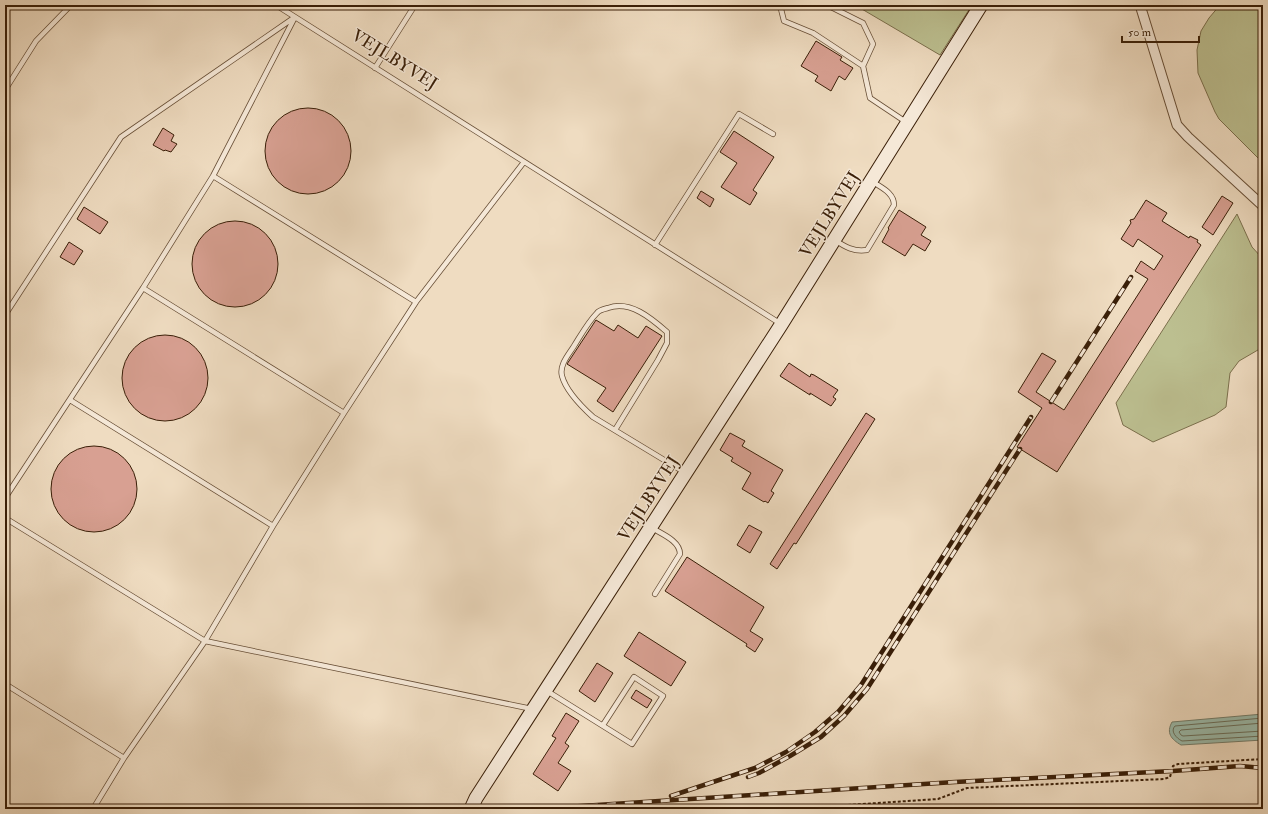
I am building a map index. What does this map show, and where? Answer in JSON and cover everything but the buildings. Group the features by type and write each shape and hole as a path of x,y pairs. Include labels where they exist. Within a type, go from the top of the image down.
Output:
{"street":[{"name":"VEJLBYVEJ","path":"471,809 476,798 781,325 982,5"},
{"path":"1140,5 1177,125 1263,206"}],"lane":[{"path":"5,90 36,41 71,5"},
{"name":"VEJLBYVEJ","path":"276,5 781,325"},
{"path":"375,68 415,5"},
{"path":"780,5 784,21 813,33 863,66"},
{"path":"827,5 863,23 873,44 863,66 870,98 907,123"},
{"path":"5,315 121,138 295,17"},
{"path":"5,498 143,288 213,176 295,17"},
{"path":"656,245 739,114 773,134"},
{"path":"93,809 124,758 205,641 273,526 416,302 524,162"},
{"path":"213,176 416,302"},
{"path":"834,239 846,247 858,251 867,250 894,205 894,199 891,194 871,181"},
{"path":"143,288 344,413"},
{"path":"614,430 658,360 667,343 667,332 650,316 629,307 614,306 598,311 562,364 561,375 581,406 593,417 614,430 685,473"},
{"path":"70,400 273,526"},
{"path":"5,518 205,641 534,709"},
{"path":"650,527 676,543 680,549 680,554 655,594"},
{"path":"546,690 632,744 663,696 634,677 603,725"},
{"path":"5,684 124,758"}],"path":[{"path":"788,809 938,799 967,788 1164,779 1170,777 1174,766 1178,764 1263,759"}],"green space":[{"path":"855,5 972,5 940,55"},
{"path":"1220,5 1263,5 1263,163 1219,119 1198,73 1197,50 1201,31 1209,18"},
{"path":"1237,214 1252,247 1263,259 1263,347 1239,361 1230,373 1226,407 1215,415 1153,442 1123,425 1116,403"}],"water":[{"path":"1263,714 1263,740 1181,745 1170,735 1169,729 1172,722"}],"railway":[{"path":"1051,402 1131,277"},
{"path":"671,796 755,768 786,752 815,732 838,712 861,685 1031,417"},
{"path":"748,777 759,773 821,737 844,716 867,689 1020,449"},
{"path":"535,809 955,782 1173,771 1240,766 1263,768"}]}
